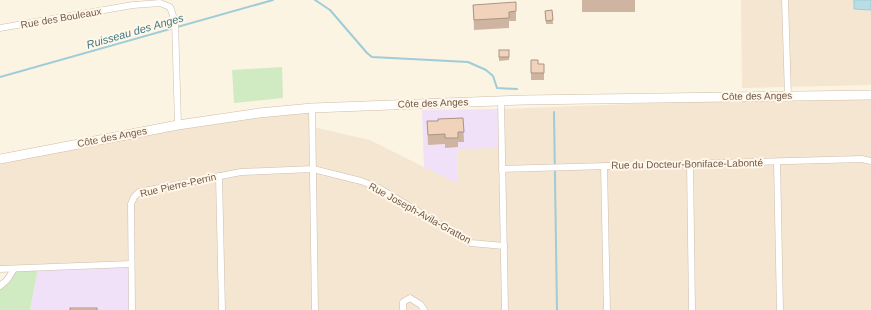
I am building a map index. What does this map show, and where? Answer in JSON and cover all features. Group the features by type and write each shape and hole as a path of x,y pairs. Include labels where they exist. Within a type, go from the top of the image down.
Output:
{"street":[{"path":"785,0 788,96"},
{"name":"Rue des Bouleaux","path":"0,28 133,5 160,3 166,5 172,11 175,21 178,125"},
{"name":"Côte des Anges","path":"0,159 178,125 259,113 312,108 500,101 871,94"},
{"path":"500,101 505,310"},
{"path":"312,108 315,310"},
{"name":"Rue du Docteur-Boniface-Labonté","path":"502,169 862,159 871,161"},
{"path":"777,162 780,310"},
{"path":"690,164 692,310"},
{"path":"604,166 607,310"},
{"name":"Rue Pierre-Perrin","path":"132,310 131,204 134,197 139,192 219,176 260,170 313,169"},
{"name":"Rue Joseph-Avila-Gratton","path":"313,169 361,181 379,188 454,235 471,243 504,246"},
{"path":"219,176 222,310"},
{"path":"0,269 131,264"},
{"path":"0,286 7,280 14,268"},
{"path":"403,310 403,302 410,298 421,305 424,310"}],"shaded area":[{"path":"741,0 871,0 871,85 742,88"},
{"path":"871,95 871,310 132,310 131,264 0,269 0,164 175,128 312,108 313,127 370,140 458,184 457,149 499,109"},
{"path":"499,109 502,148 457,149 458,184 424,167 422,110"},
{"path":"131,264 132,310 30,310 38,268"}],"green space":[{"path":"282,67 283,98 234,103 232,70"},
{"path":"38,268 30,310 0,310 0,286 14,269"}],"water":[{"path":"854,0 871,0 871,10 854,9"}],"building":[{"path":"516,2 516,11 509,12 509,18 474,20 473,5"},
{"path":"552,10 553,20 546,21 545,11"},
{"path":"499,50 509,50 509,57 499,57"},
{"path":"531,60 538,60 538,64 544,64 544,73 531,73"},
{"path":"463,118 464,132 458,132 458,138 445,138 445,134 428,135 427,121"},
{"path":"70,308 97,308 97,310 70,310"}],"waterway":[{"name":"Ruisseau des Anges","path":"0,77 273,0"},
{"path":"315,0 330,10 372,57 468,62 486,70 493,76 497,88 517,89"},
{"path":"554,112 557,310"}]}
